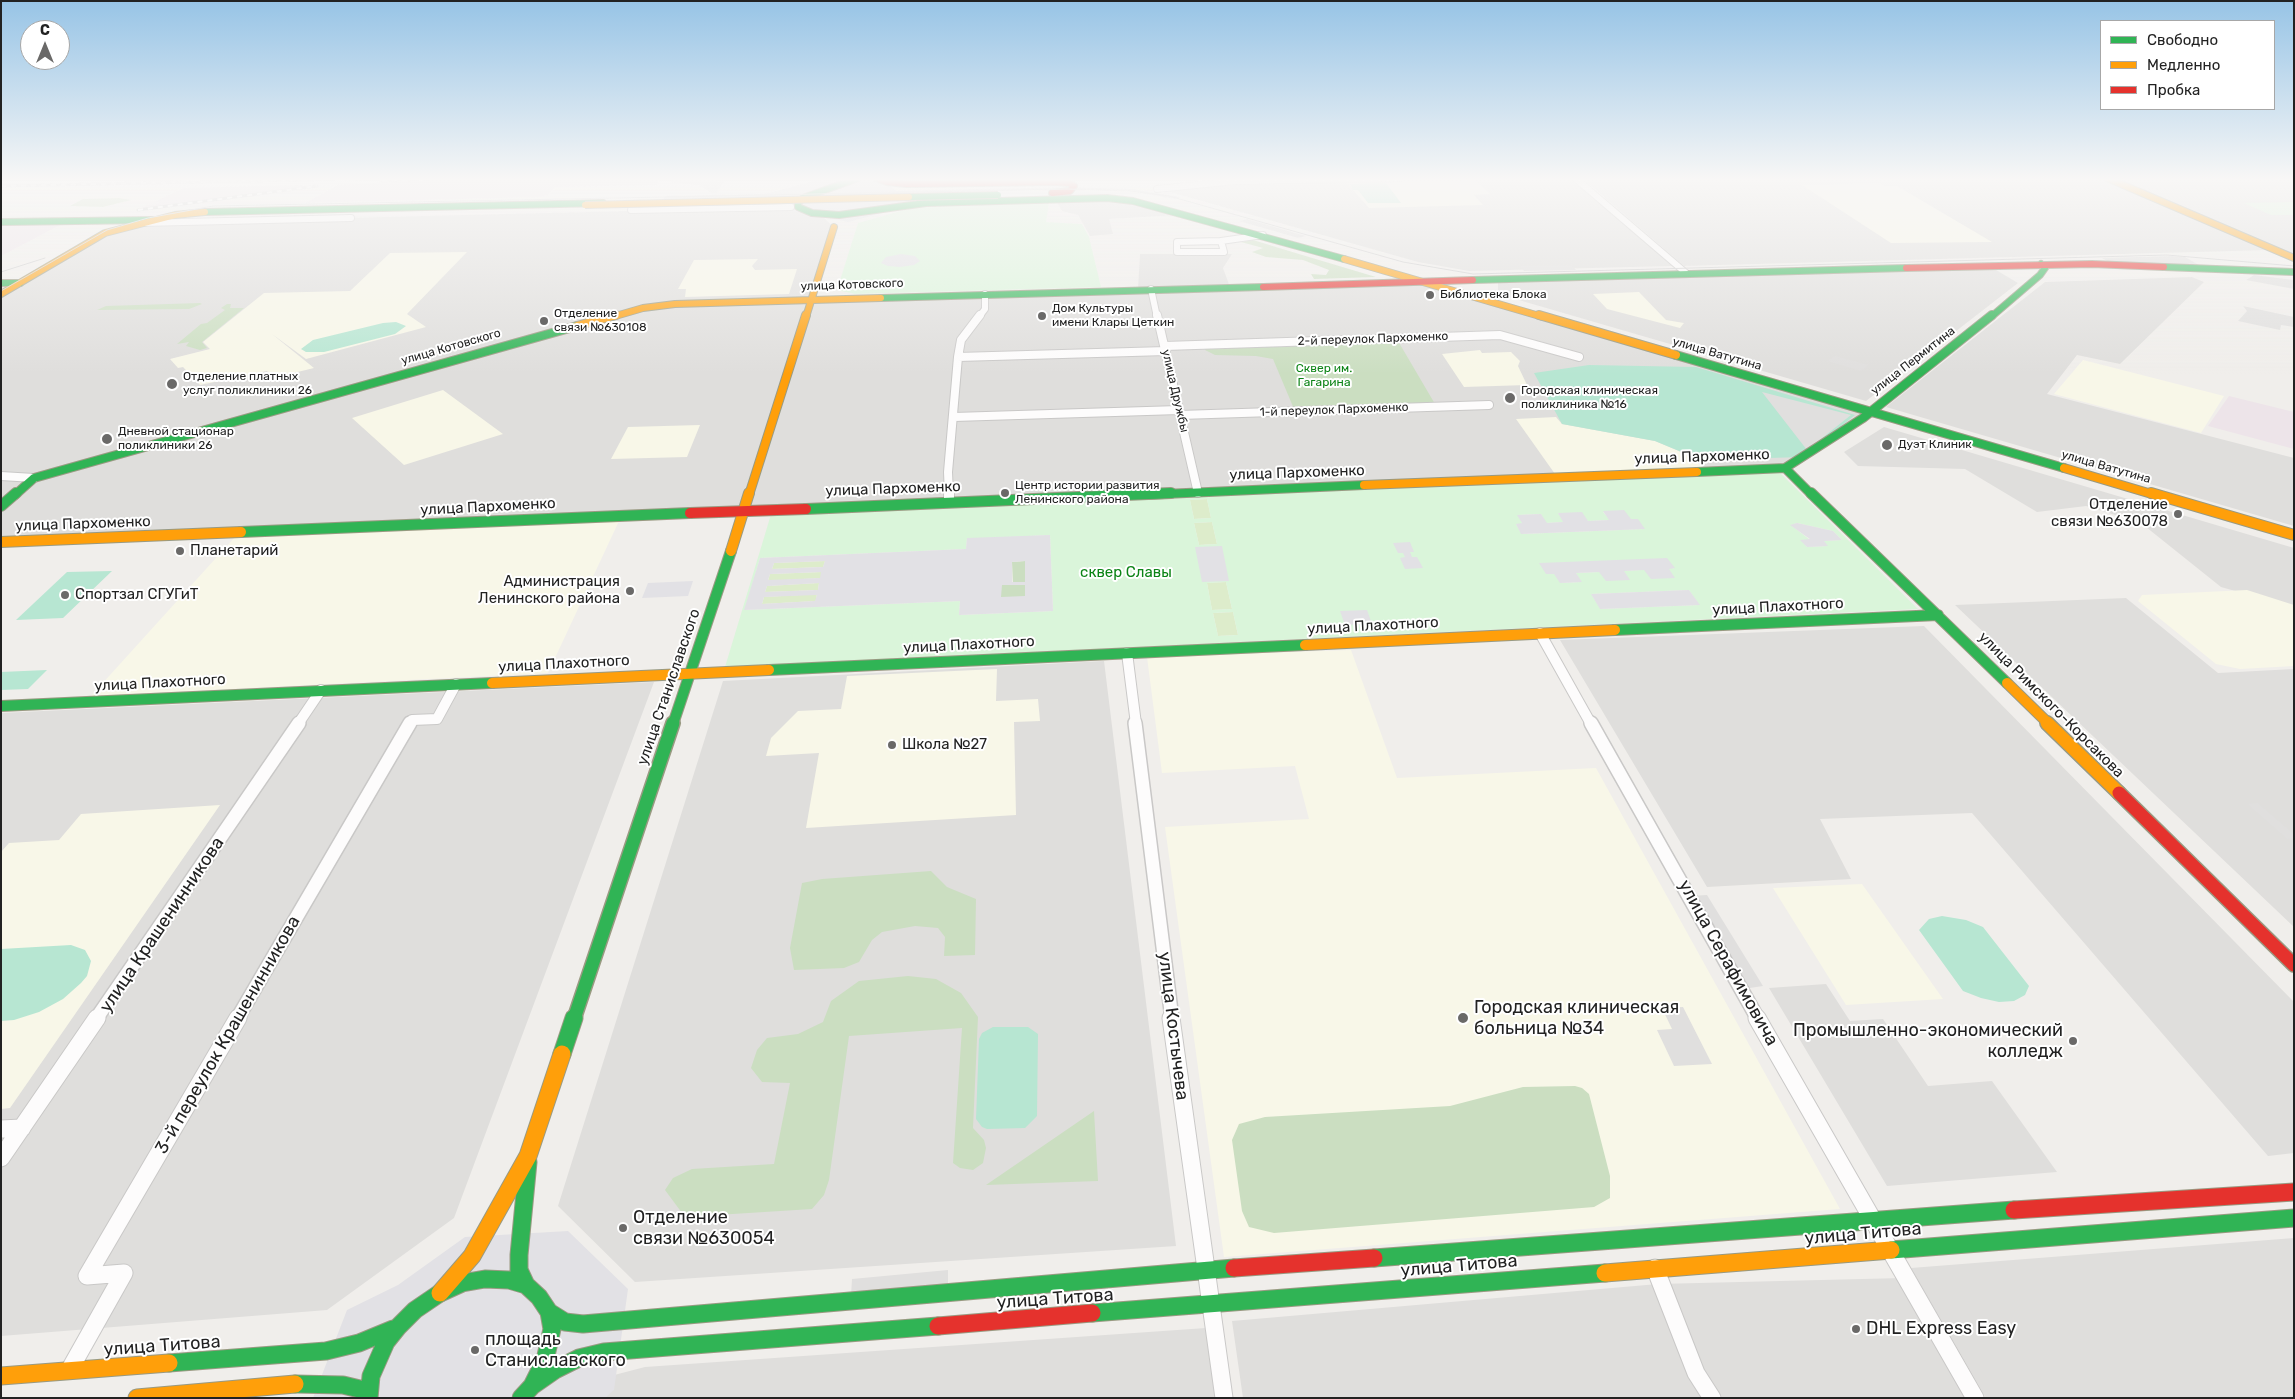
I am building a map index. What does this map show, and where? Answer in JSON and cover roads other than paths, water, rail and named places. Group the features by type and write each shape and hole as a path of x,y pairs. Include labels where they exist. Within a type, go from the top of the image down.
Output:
{"main road":[{"path":"1,294 86,243"},
{"name":"улица Станиславского","path":"528,1156 745,510 829,243"},
{"name":"улица Ватутина","path":"1291,243 2294,535"},
{"path":"2260,243 2294,258"},
{"name":"улица Котовского","path":"34,478 643,308 674,304 2041,264 2294,272"},
{"name":"улица Пермитина","path":"1785,468 1869,412 1977,328 2020,281 2040,275 2044,268 2041,264"},
{"path":"1992,265 2020,281"},
{"path":"1,283 20,282"},
{"name":"улица Пархоменко","path":"1,542 949,501 1198,493 1785,468"},
{"name":"улица Римского-Корсакова","path":"1785,468 1938,615 2294,965"},
{"path":"1,506 34,478"},
{"name":"улица Плахотного","path":"1,706 1938,615"},
{"path":"521,1398 532,1386 545,1360 552,1329 549,1312 539,1297 526,1285 519,1270 528,1156"},
{"path":"440,1293 472,1256 528,1156"},
{"name":"улица Титова","path":"549,1312 565,1322 583,1324 632,1321 1205,1270 2294,1192"},
{"name":"улица Титова","path":"532,1386 555,1370 579,1358 604,1352 2294,1218"},
{"path":"137,1398 208,1395 312,1383 343,1385 369,1394 378,1359 386,1342 415,1310 440,1293 462,1284 485,1279 510,1280 526,1285"},
{"name":"улица Титова","path":"1,1376 326,1351 359,1343 398,1327"}],"street":[{"path":"1177,243 1177,252 1224,252 1224,243"},
{"path":"1651,243 1686,273"},
{"name":"улица Дружбы","path":"1151,289 1198,493"},
{"path":"949,501 948,472 958,357 961,340 985,309 985,294"},
{"name":"2-й переулок Пархоменко","path":"958,357 1500,335 1579,356"},
{"name":"1-й переулок Пархоменко","path":"954,417 1489,405"},
{"path":"1,476 34,478"},
{"name":"улица Серафимовича","path":"1540,633 1872,1221 1975,1398"},
{"name":"улица Костычева","path":"1127,653 1205,1270 1224,1398"},
{"name":"3-й переулок Крашенинникова","path":"69,1370 124,1273 87,1276 412,720 437,719 456,684"},
{"name":"улица Крашенинникова","path":"1,1158 321,690"},
{"path":"1,1129 22,1128"},
{"path":"1655,1268 1696,1373 1712,1398"}],"tram line":[{"path":"1,291 84,243"},
{"path":"1337,243 1403,262 1473,274 2167,255 2294,266"},
{"path":"1,272 45,258"}],"place":[{"name":"Библиотека Блока","path":"1430,295"},
{"name":"Дом Культуры имени Клары Цеткин","path":"1042,316"},
{"name":"Отделение связи №630108","path":"544,321"},
{"name":"Отделение платных услуг поликлиники 26","path":"172,384"},
{"name":"Городская клиническая поликлиника №16","path":"1510,398"},
{"name":"Дневной стационар поликлиники 26","path":"107,439"},
{"name":"Дуэт Клиник","path":"1887,445"},
{"name":"Центр истории развития Ленинского района","path":"1005,493"},
{"name":"Отделение связи №630078","path":"2178,514"},
{"name":"Планетарий","path":"180,551"},
{"name":"Администрация Ленинского района","path":"630,591"},
{"name":"Спортзал СГУГиТ","path":"65,595"},
{"name":"Школа №27","path":"892,745"},
{"name":"Городская клиническая больница №34","path":"1463,1018"},
{"name":"Промышленно-экономический колледж","path":"2073,1041"},
{"name":"Отделение связи №630054","path":"623,1228"},
{"name":"DHL Express Easy","path":"1856,1329"},
{"name":"площадь Станиславского","path":"475,1350"}],"park label":[{"name":"Сквер им. Гагарина","path":"1324,376"},
{"name":"сквер Славы","path":"1126,573"}]}
